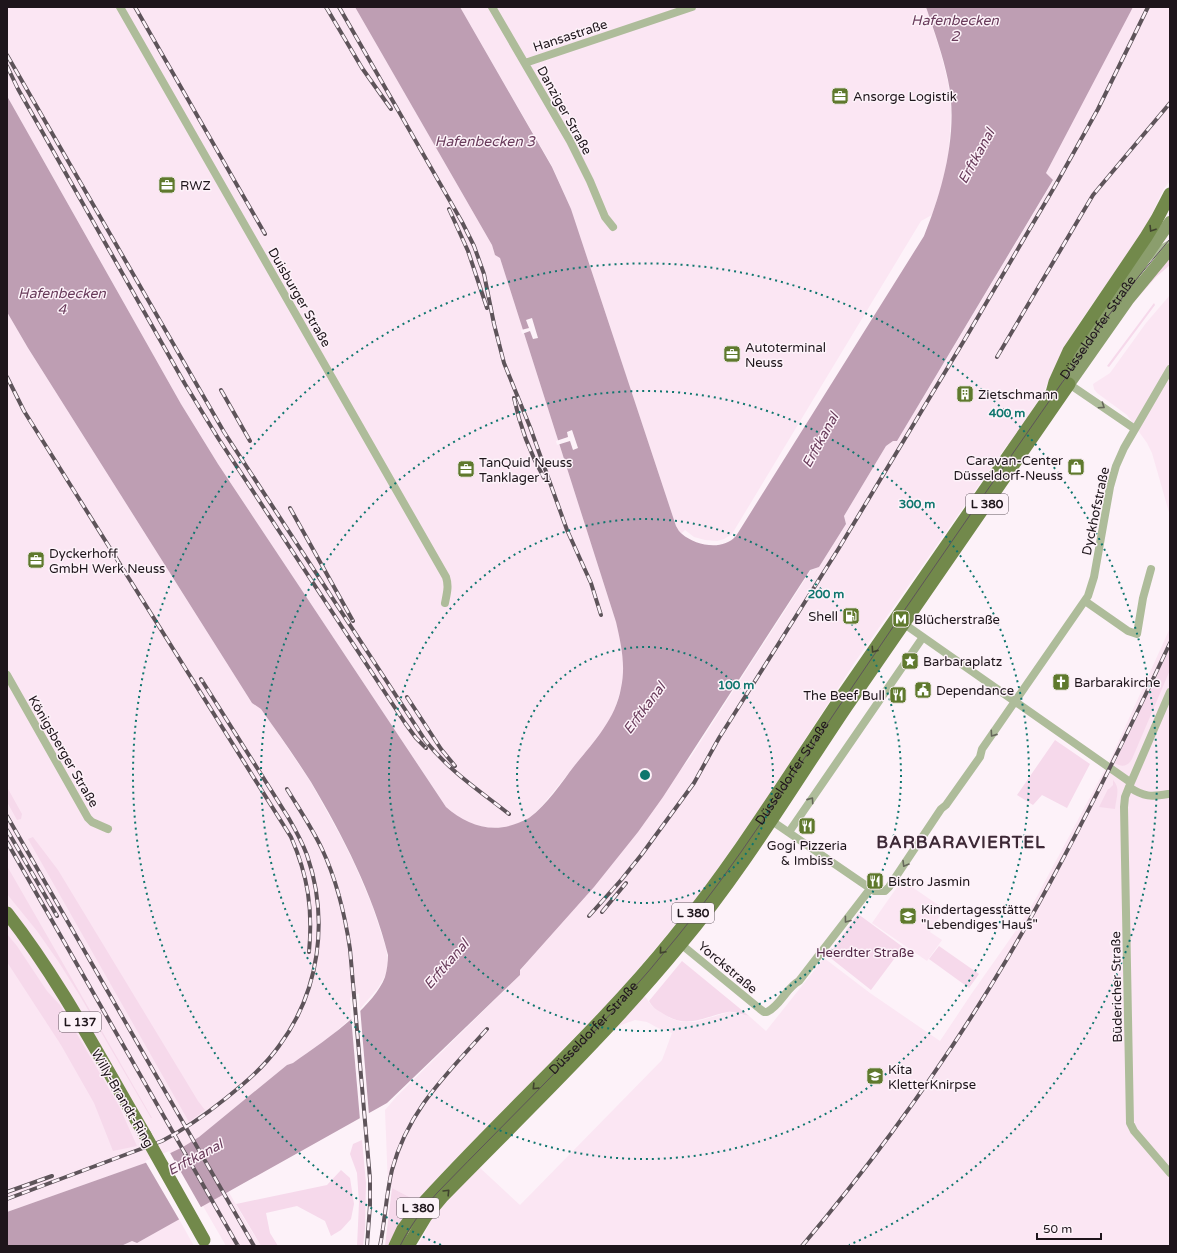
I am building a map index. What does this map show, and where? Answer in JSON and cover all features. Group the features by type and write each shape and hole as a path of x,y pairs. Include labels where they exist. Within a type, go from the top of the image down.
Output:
{"main road":[{"path":"1052,393 1055,382 1069,351 1158,219 1170,194"},
{"name":"Düsseldorfer Straße","path":"408,1246 426,1216 442,1197 630,1003 677,941 706,896 767,817 1052,393 1170,222"},
{"name":"Düsseldorfer Straße","path":"900,621 1070,384 1128,300 1170,249"},
{"name":"Willy-Brandt-Ring","path":"7,913 48,969 72,1008 206,1243"},
{"name":"Düsseldorfer Straße","path":"395,1246 403,1229 429,1196 677,941"}],"street":[{"name":"Duisburger Straße","path":"120,7 446,577 448,590 445,603"},
{"name":"Danziger Straße","path":"492,7 570,141 590,181 605,217 613,227"},
{"name":"Hansastraße","path":"525,63 692,7"},
{"path":"1145,260 1170,244"},
{"name":"Dyckhofstraße","path":"1015,702 1085,601 1093,582 1110,487 1116,466 1124,448 1170,369"},
{"path":"1070,384 1135,429"},
{"path":"1085,601 1128,631 1137,634 1143,598 1151,569"},
{"path":"900,621 1130,784 1140,794 1148,796 1168,794"},
{"path":"789,832 924,637"},
{"name":"Königsberger Straße","path":"7,675 88,818 92,822 108,829"},
{"name":"Büdericher Straße","path":"1170,692 1130,784 1125,797 1124,807 1130,1123 1134,1131 1170,1173"},
{"path":"767,817 870,889 877,892 885,891 941,809 980,757 982,749 1015,702"},
{"name":"Yorckstraße","path":"677,941 760,1009 767,1012 777,1003 793,984 799,981 870,889"}],"shaded area":[{"path":"7,7 355,7 492,245 495,255 500,258 616,622 622,648 624,668 621,689 614,712 603,731 541,807 528,819 509,827 490,828 472,824 456,816 446,807 218,464 181,404 7,96"},
{"path":"460,7 926,7 948,82 951,109 948,156 942,185 932,215 921,221 732,534 724,539 717,541 705,540 694,537 685,530 681,534 676,526 571,209 552,166"},
{"path":"1131,7 1170,7 1170,181 1163,190 1147,225 1080,322 1042,395 1009,445 1007,445 855,662 761,807 702,891 666,936 617,994 445,1170 417,1201 388,1186 385,1110 397,1096 520,975 520,971 690,758 811,570 819,567 846,524 844,516 886,446 893,441 897,441 1053,181 1046,173"},
{"path":"1170,295 1170,516 1152,453 1147,443 1127,415 1097,393 1093,384 1110,373 1146,323"},
{"path":"7,312 28,348 252,703 261,708 310,781 354,863 372,905 386,948 388,963 385,976 378,988 360,1009 359,993 350,998 351,1018 331,1036 293,1063 287,1065 198,1138 261,1246 226,1246 172,1152 143,1164 7,1212"},
{"path":"1170,628 1170,1246 418,1246 433,1216 479,1167 520,1205 662,1060 672,1033 647,1022 635,1020 613,1028 644,995 652,1006 670,1018 681,1022 695,1022 729,1012 749,1016 766,1031 824,958 870,993 940,1041 1017,929 1035,900 1111,758"},
{"name":"Kindertagesstätte \"Lebendiges Haus\"","path":"902,880 944,909 930,932 942,940 927,961 872,923"},
{"path":"179,1219 194,1246 121,1246 132,1241 137,1243"}],"green space":[{"path":"1170,257 1170,265 1156,277 1125,312"},
{"path":"1154,303 1155,305 1109,367 1107,366"},
{"path":"1170,648 1170,670 1132,759 1125,766 1118,765 1115,763"},
{"path":"1055,740 1090,764 1067,808 1042,795 1033,805 1017,795"},
{"path":"1113,780 1117,786 1115,809 1099,807 1108,789 1113,785"},
{"path":"7,787 22,814 21,819 17,820 7,802"},
{"path":"33,837 58,870 198,1101 205,1110 189,1122 28,839"},
{"path":"7,866 152,1118 58,961 37,931 7,894"},
{"name":"Heerdter Straße","path":"858,914 903,947 871,990 828,956"},
{"path":"7,934 17,946 47,991 60,1005 119,1106 137,1146 113,1151 94,1103 61,1045 7,962"},
{"path":"939,946 979,974 969,988 929,959"},
{"path":"682,961 749,1016 728,1012 695,1021 679,1021 655,1008 649,1001"},
{"path":"362,1140 366,1183 365,1229 363,1246 357,1246 359,1203 357,1173 350,1154 353,1144"},
{"path":"341,1170 350,1178 354,1204 351,1219 341,1230 331,1236 325,1221 297,1206 266,1213 270,1233 278,1246 261,1246 236,1204 327,1185"},
{"path":"392,1188 417,1201 390,1246 385,1246"}],"water":[{"path":"355,7 460,7 552,167 571,209 676,526 680,532 688,538 702,544 717,545 731,541 736,536 924,236 931,218 943,179 952,119 951,99 946,71 926,7 1133,7 1046,173 1053,180 897,441 893,441 886,446 844,516 846,524 819,567 810,570 663,797 638,832 594,887 520,970 520,975 387,1103 137,1243 132,1241 121,1246 7,1246 7,1212 162,1157 199,1137 287,1065 293,1063 318,1046 358,1013 379,989 385,977 388,955 382,932 356,866 311,782 261,709 252,703 28,348 7,312 7,96 181,404 218,464 446,807 462,819 489,828 508,826 529,818 548,800 597,738 609,719 618,699 621,688 623,663 616,622 500,258 495,255 492,245"}],"pier":[{"path":"532,318 538,338 533,339 530,331 522,334 521,330 529,328 526,320"},
{"path":"572,430 578,448 573,450 570,441 557,445 556,441 568,437 567,432"},
{"path":"360,1007 369,1115 360,1120 351,1016"},
{"path":"169,1151 202,1209 180,1221 145,1161"}],"tram line":[{"path":"400,1246 417,1218 437,1193 560,1068 620,1004 699,909 741,852 906,607 1109,315 1170,239"}],"railway":[{"path":"135,7 265,234"},
{"path":"326,7 362,68 391,109"},
{"path":"339,7 462,222 474,246 484,274 494,324 504,363 530,427 567,530 591,583 601,615"},
{"path":"589,916 642,854 694,783 719,738 839,548 1055,186 1098,109 1148,7"},
{"path":"7,55 224,432 425,740 454,771 509,814"},
{"path":"7,66 18,89 185,384 218,438 405,723 416,738 426,748"},
{"path":"997,357 1093,195 1170,103"},
{"path":"449,209 468,251 487,308"},
{"path":"7,377 24,411 291,837 302,865 308,893 310,907 309,952"},
{"path":"221,390 250,441"},
{"path":"514,398 526,440 544,478"},
{"path":"290,508 353,621"},
{"path":"802,1246 858,1177 910,1107 984,997 1051,882 1132,723 1170,643"},
{"path":"7,1199 162,1141 195,1122 240,1087 267,1061 293,1025 304,1002 312,978 317,954 319,929 318,904 314,879 307,855 288,817 201,679"},
{"path":"407,697 441,749 455,766"},
{"path":"287,789 314,834 332,873 340,898 348,936 370,1179 367,1246"},
{"path":"7,816 254,1246"},
{"path":"7,830 57,916"},
{"path":"7,842 238,1246"},
{"path":"602,912 626,883"},
{"path":"380,1246 392,1170 408,1129 430,1094 487,1029"},
{"path":"7,1192 52,1176"}],"place":[{"name":"Ansorge Logistik","path":"840,96"},
{"name":"RWZ","path":"167,185"},
{"name":"Autoterminal Neuss","path":"732,354"},
{"name":"Zietschmann","path":"965,394"},
{"name":"Caravan-Center Düsseldorf-Neuss","path":"1076,467"},
{"name":"TanQuid Neuss Tanklager 1","path":"466,469"},
{"name":"Dyckerhoff GmbH Werk Neuss","path":"36,560"},
{"name":"Shell","path":"851,616"},
{"name":"Blücherstraße","path":"901,619"},
{"name":"Barbaraplatz","path":"910,661"},
{"name":"Barbarakirche","path":"1061,682"},
{"name":"Dependance","path":"923,690"},
{"name":"The Beef Bull","path":"898,695"},
{"name":"Gogi Pizzeria & Imbiss","path":"807,826"},
{"name":"Bistro Jasmin","path":"875,881"},
{"name":"Kindertagesstätte \"Lebendiges Haus\"","path":"908,916"},
{"name":"Kita KletterKnirpse","path":"875,1076"}],"district":[{"name":"BARBARAVIERTEL","path":"961,842"}],"water label":[{"name":"Hafenbecken 2","path":"955,28"},
{"name":"Hafenbecken 3","path":"485,141"},
{"name":"Erftkanal","path":"976,156"},
{"name":"Hafenbecken 4","path":"62,302"},
{"name":"Erftkanal","path":"820,440"},
{"name":"Erftkanal","path":"644,708"},
{"name":"Erftkanal","path":"446,964"},
{"name":"Erftkanal","path":"195,1157"}]}
